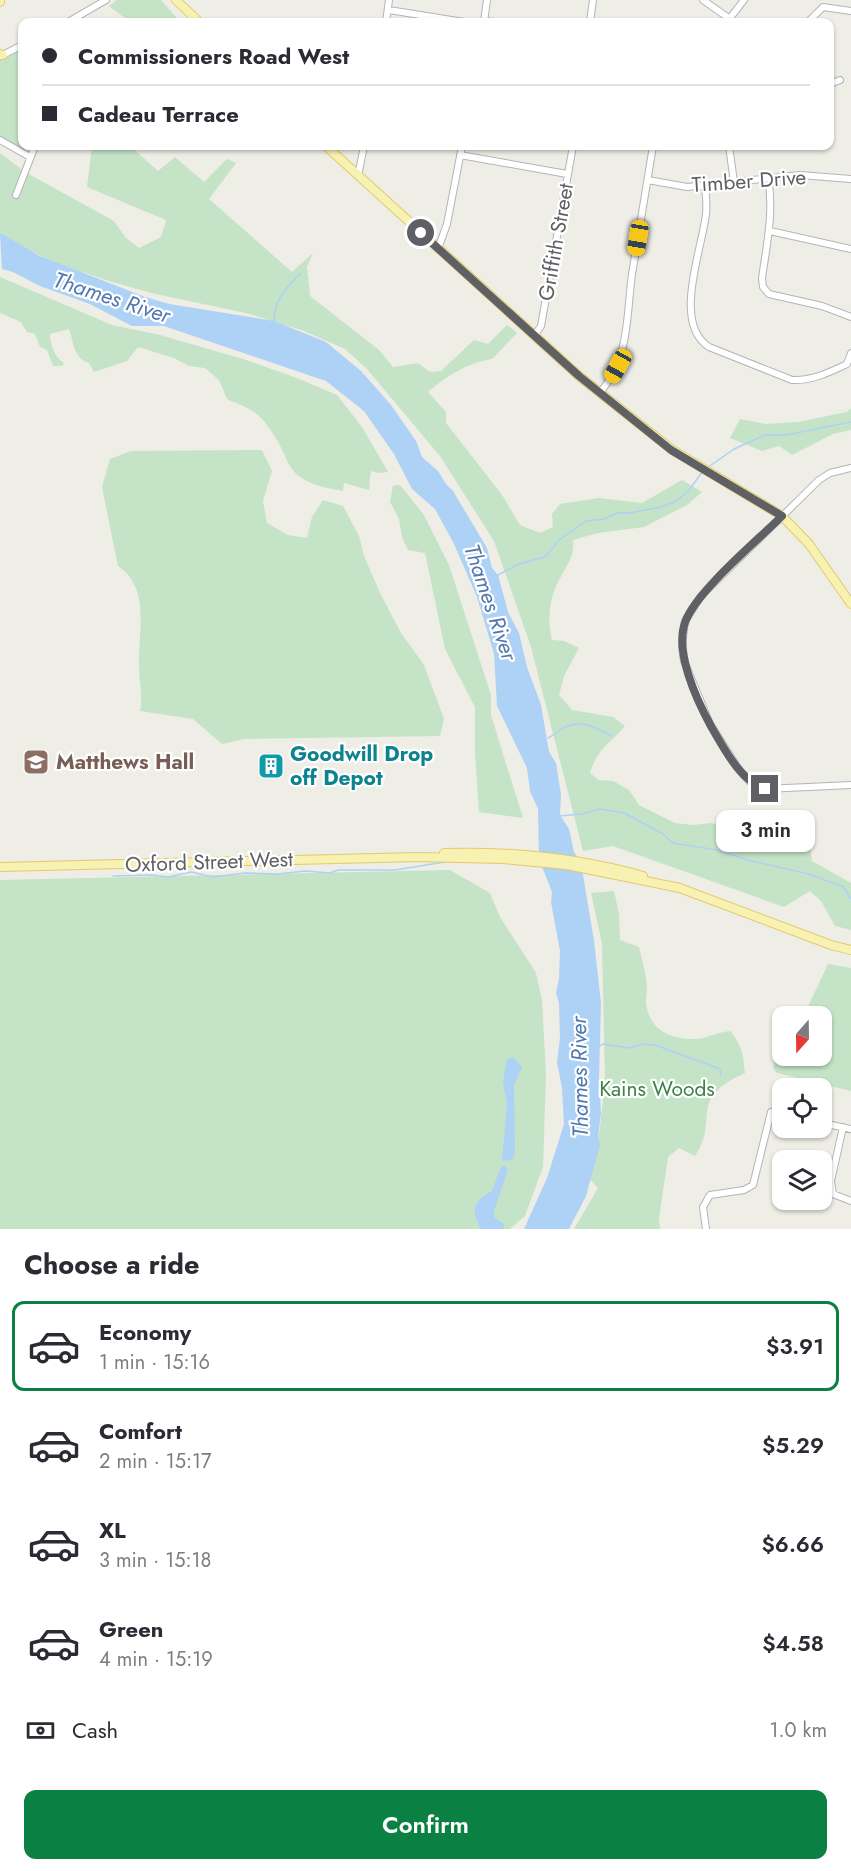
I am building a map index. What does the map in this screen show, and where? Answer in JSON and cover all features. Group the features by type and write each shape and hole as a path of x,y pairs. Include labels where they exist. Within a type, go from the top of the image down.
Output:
{"main road":[{"path":"176,0 195,18"},
{"path":"330,150 534,336 600,393 671,450 782,516 809,544 851,604"},
{"name":"Oxford Street West","path":"0,867 443,856 550,863 627,874 680,888 831,945 851,950"}],"street":[{"path":"75,18 106,0"},
{"path":"387,18 389,0"},
{"path":"483,18 487,0"},
{"path":"591,18 593,0"},
{"path":"703,0 725,18"},
{"path":"731,18 744,0"},
{"path":"812,18 823,7 851,11"},
{"path":"388,10 439,18"},
{"path":"1,55 18,47"},
{"path":"834,82 840,80"},
{"path":"0,140 30,157"},
{"path":"16,195 33,150"},
{"path":"358,176 363,150"},
{"path":"438,249 447,224 461,150"},
{"name":"Griffith Street","path":"534,336 541,326 572,150"},
{"path":"600,393 618,366 626,339 632,276 652,150"},
{"path":"730,150 734,182"},
{"path":"460,155 567,174"},
{"name":"Timber Drive","path":"648,180 687,186 800,175 851,180"},
{"path":"768,177 771,195 770,231 762,278 763,287 769,294 822,306 851,317"},
{"path":"705,186 706,213 695,264 691,303 694,331 699,341 792,380 804,381 847,364 851,353"},
{"path":"770,231 851,249"},
{"path":"851,468 830,473 819,480 782,516 702,596 685,621 682,635 684,660 710,724 740,771 754,785 765,789 851,785"},
{"path":"706,1229 702,1207 710,1195 744,1190 753,1185 772,1112"},
{"path":"832,1124 851,1129"},
{"path":"843,1127 831,1181 833,1194 851,1201"}],"green space":[{"path":"117,0 161,0 177,18 125,18 109,6"},
{"path":"18,51 18,147 0,137 0,60"},
{"path":"92,150 134,150 158,171 175,157 204,182 227,159 236,163 209,199 292,272 313,253 307,267 310,296 379,350 393,367 418,363 430,372 441,371 474,340 488,344 507,325 517,333 492,359 475,363 458,371 428,392 446,412 446,423 502,495 520,525 540,533 553,527 552,514 560,504 599,498 642,503 682,480 702,492 687,505 644,527 598,533 573,540 571,556 556,587 550,609 552,640 564,641 579,648 564,676 559,695 572,710 613,717 625,726 600,752 590,773 599,780 613,781 629,790 639,805 675,823 693,825 712,823 768,845 810,847 812,861 851,883 851,930 835,926 821,901 810,891 784,907 613,846 583,851 531,647 494,541 440,456 367,369 345,349 304,331 246,313 151,293 109,281 55,263 0,235 0,153 25,172 114,221 126,238 139,248 161,237 166,220 87,187"},
{"path":"0,277 112,325 160,335 243,359 337,395 362,427 388,472 372,471 369,490 344,483 343,491 307,481 297,475 291,467 274,435 259,416 227,399 219,380 205,368 189,366 174,358 138,347 127,361 94,372 89,363 77,354 69,329 50,334 54,350 64,363 62,366 53,366 47,350 40,347 35,334 27,332 21,322 0,313"},
{"path":"851,408 851,430 833,434 792,455 779,446 762,451 730,438 740,419 765,424 798,422 847,412"},
{"path":"262,450 272,471 263,501 267,523 288,535 307,538 312,517 323,500 343,506 359,536 364,556 380,593 401,633 424,665 444,719 440,736 244,739 222,744 193,719 140,711 139,598 128,575 118,566 102,487 110,459 131,451"},
{"path":"400,485 424,515 449,565 491,695 491,715 523,818 479,812 475,755 475,707 445,649 425,553 408,550 402,537 399,519 390,502 393,486"},
{"path":"450,870 490,893 500,917 536,973 542,1000 546,1074 543,1167 525,1216 510,1229 0,1229 0,880"},
{"name":"Kains Woods","path":"614,891 619,914 620,940 639,947 647,982 646,1003 651,1020 662,1031 684,1039 698,1039 730,1031 739,1045 744,1060 745,1073 727,1083 716,1092 710,1101 702,1143 695,1156 679,1148 668,1157 659,1218 660,1229 574,1229 598,1188 589,1178 600,1128 605,1080 602,944 591,893"},
{"path":"828,964 851,968 851,1091 832,1086 832,1078 798,1078 777,1073 773,1068 773,1066 832,1066 832,1006 808,1006"}],"water":[{"name":"Thames River","path":"0,233 40,256 145,297 169,304 274,321 326,342 361,371 391,405 416,441 422,457 438,471 453,491 487,548 492,568 498,575 508,612 519,633 527,667 541,705 549,752 556,763 561,795 560,815 569,829 574,852 581,863 594,941 601,1003 599,1078 601,1114 598,1137 600,1145 586,1196 569,1229 524,1229 547,1178 564,1124 562,1088 557,1062 560,1038 559,1003 556,993 560,951 551,902 552,892 539,859 538,809 530,791 527,768 497,706 494,654 477,597 454,544 435,509 412,489 394,454 364,411 326,381 164,326 132,326 90,304 2,269"},
{"path":"514,1058 522,1067 514,1086 515,1153 512,1160 502,1161 507,1104 503,1082 507,1059"},
{"path":"505,1166 508,1170 494,1211 494,1217 504,1224 504,1229 481,1229 475,1207 480,1199 492,1191 501,1167"}],"waterway":[{"path":"274,322 278,301 301,273"},
{"path":"707,468 734,449 765,435 786,435 851,422"},
{"name":"Thames River","path":"498,575 519,564 545,557 559,540 586,521 604,519 617,513 661,507 676,501 689,490 703,471"},
{"path":"548,738 565,727 577,724 601,730 612,736"},
{"path":"559,816 582,814 600,809 624,813 663,834 673,843 717,850 748,860 809,874 843,887 851,899"},
{"path":"113,876 168,877 191,872 213,877 245,873 278,874 305,871 330,873 338,870 395,870 451,861"},
{"name":"Thames River","path":"600,1046 603,1044 629,1048 642,1044 655,1045 720,1069 721,1076"}],"place":[{"name":"Matthews Hall","path":"36,762"},
{"name":"Goodwill Drop off Depot","path":"271,766"}],"route":[{"path":"421,233 579,376 671,450 782,516 702,596 685,621 682,635 684,660 715,734 747,779 754,785 765,789"}]}
